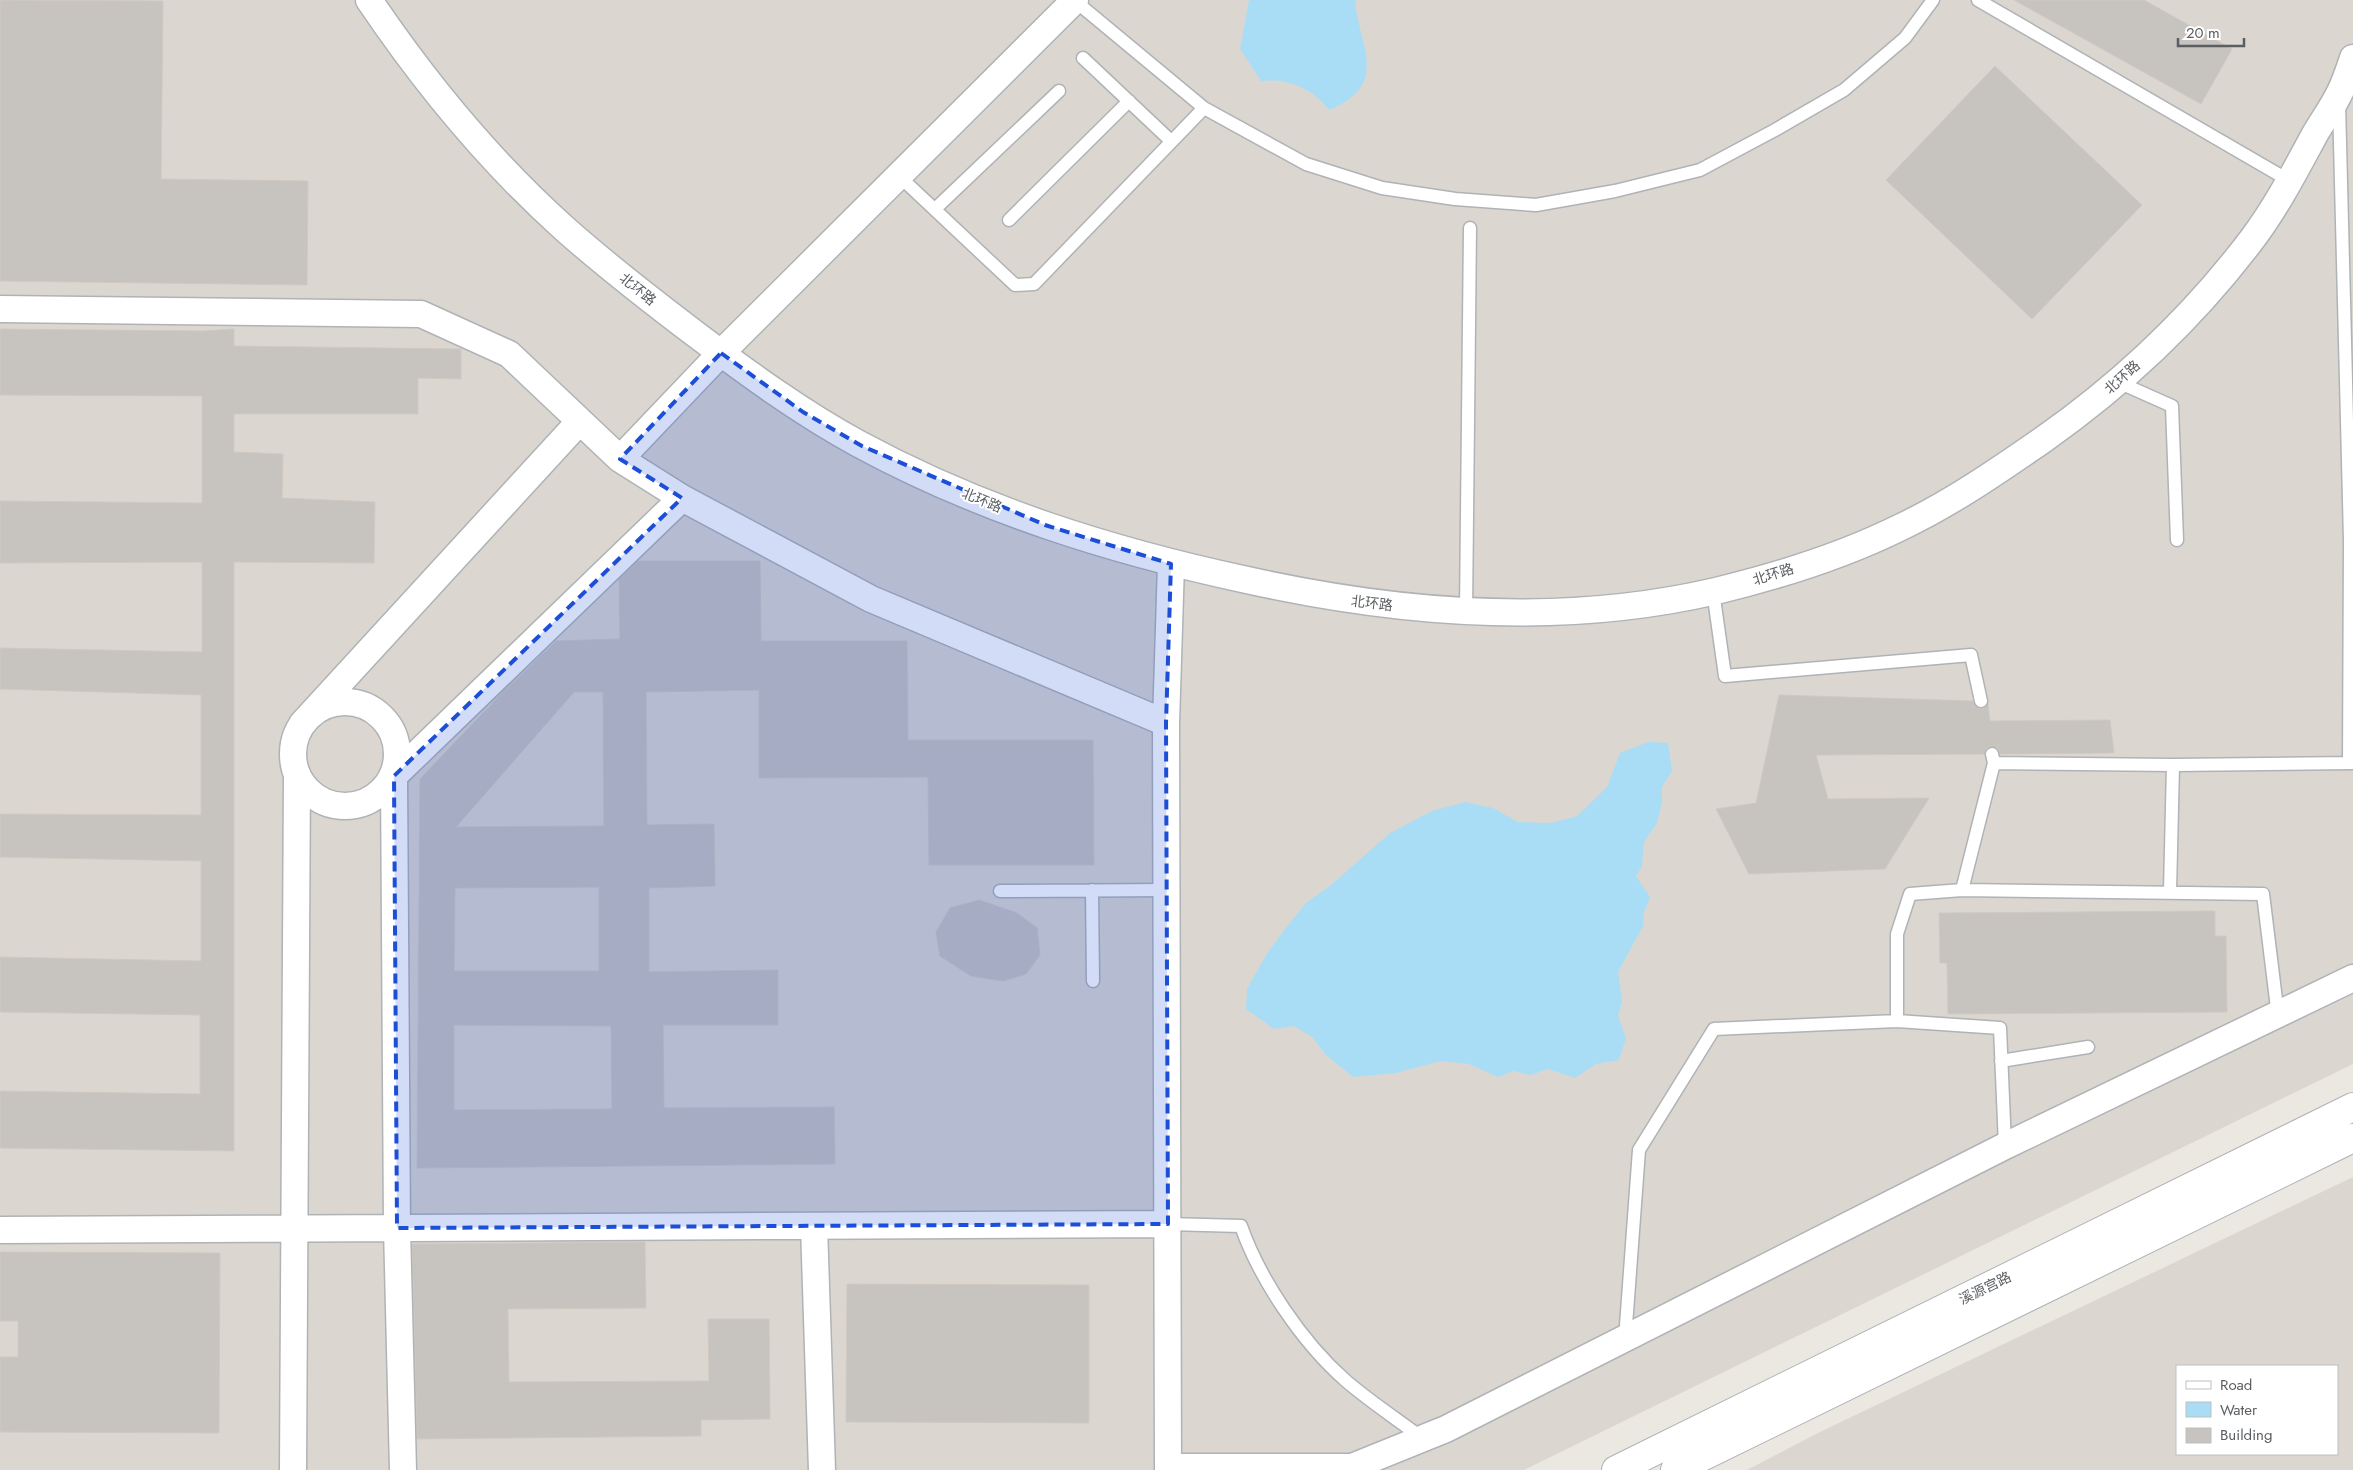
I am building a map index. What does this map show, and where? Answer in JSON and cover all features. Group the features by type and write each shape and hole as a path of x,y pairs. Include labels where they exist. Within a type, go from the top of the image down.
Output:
{"main road":[{"name":"溪源宫路","path":"1616,1470 2353,1107"},
{"name":"溪源宫路","path":"1675,1470 2353,1138"}],"street":[{"name":"北环路","path":"369,0 430,84 518,183 566,229 721,353 803,412 862,446 921,474 1045,525 1108,547 1171,564 1316,596 1381,605 1466,611 1580,611 1647,603 1713,591 1776,574 1899,528 1958,496 2015,460 2068,423 2118,382 2167,336 2211,288 2254,237 2344,98 2353,60"},
{"path":"620,459 721,353 1075,0"},
{"path":"0,309 421,314 508,354 620,459 682,498 871,599 1166,723"},
{"path":"293,1470 297,774 293,757 295,739 302,724 580,421"},
{"path":"297,774 306,789 320,800 336,806 354,806 370,800 384,790 394,776 682,498"},
{"path":"1171,564 1166,723 1168,1468 1352,1467 1446,1428 2005,1146 2278,1016 2353,978"},
{"path":"302,724 314,711 330,704 347,701 364,705 379,713 390,726 397,742 398,759 394,776 397,1228 403,1470"},
{"path":"0,1230 1168,1224"},
{"path":"814,1226 822,1470"}],"lane":[{"path":"1075,0 1204,108 1306,164 1382,188 1455,199 1536,204 1615,191 1700,170 1844,90 1905,38 1933,0"},
{"path":"1978,0 2290,181"},
{"path":"1083,58 1171,141"},
{"path":"935,210 1059,91"},
{"path":"1962,890 1993,758 2172,766 2351,763 2352,540 2344,98"},
{"path":"1009,220 1128,102"},
{"path":"899,176 1015,285 1034,284 1204,108"},
{"path":"1466,611 1470,228"},
{"path":"2118,382 2172,406 2176,540"},
{"path":"1713,591 1725,676 1971,655 1981,701"},
{"path":"2170,891 2172,766"},
{"path":"1092,890 1093,981"},
{"path":"1000,891 1167,890"},
{"path":"1897,1021 1897,934 1910,894 1962,890 2170,891 2263,894 2278,1016"},
{"path":"1625,1339 1639,1150 1714,1029 1897,1021 2000,1028 2005,1146"},
{"path":"2001,1060 2088,1047"},
{"path":"1168,1224 1241,1226 1275,1293 1303,1335 1345,1380 1422,1438"}],"highlighted area":[{"path":"721,353 803,412 862,446 1045,525 1171,564 1166,723 1168,1224 397,1228 394,776 682,498 620,459"}],"shaded area":[{"path":"0,0 2353,0 2353,1064 1524,1470 0,1470"},
{"path":"2353,1177 2353,1470 1747,1470 1820,1432"}],"water":[{"path":"1249,0 1355,0 1367,63 1366,76 1360,88 1348,100 1329,110 1315,96 1299,86 1281,81 1261,81 1240,49"},
{"path":"1648,742 1668,743 1672,771 1662,787 1662,802 1657,823 1644,842 1642,866 1636,876 1650,897 1644,913 1643,926 1618,972 1622,1000 1618,1016 1626,1038 1619,1060 1596,1064 1575,1078 1548,1069 1531,1075 1513,1071 1498,1077 1469,1064 1440,1061 1396,1073 1353,1077 1326,1055 1312,1037 1294,1026 1274,1029 1246,1009 1247,989 1266,955 1306,903 1331,885 1390,833 1432,811 1465,802 1493,808 1518,822 1551,823 1577,816 1607,787 1620,753"}],"building":[{"path":"0,0 163,1 161,179 308,181 307,285 0,281"},
{"path":"2014,0 2144,0 2232,49 2201,104"},
{"path":"1995,66 2142,205 2032,319 1886,180"},
{"path":"0,329 203,331 234,329 234,346 461,349 461,379 418,378 418,414 234,414 234,452 283,454 282,498 375,502 374,563 234,562 234,1151 0,1148 0,1091 200,1094 200,1015 0,1012 0,957 201,961 201,861 0,857 0,814 201,815 201,695 0,689 0,648 202,652 202,562 0,563 0,501 202,503 202,396 0,395"},
{"path":"638,561 760,561 761,641 907,641 908,740 1093,740 1094,865 929,865 928,777 759,778 759,690 646,692 647,825 714,824 715,886 649,888 649,972 778,970 778,1025 663,1025 664,1108 834,1107 835,1164 417,1168 420,779 504,691 556,641 620,639 619,579","holes":["574,692 603,692 604,826 456,827","599,887 599,971 454,971 455,888","454,1025 611,1026 612,1109 454,1110"]},
{"path":"1779,695 1973,701 1979,709 1983,709 1988,704 1990,721 2110,720 2114,753 2000,754 1998,748 1991,746 1986,748 1984,754 1816,755 1828,799 1929,798 1885,869 1749,874 1716,809 1756,803"},
{"path":"979,900 1017,913 1037,928 1040,955 1026,974 1003,981 971,976 940,956 936,932 950,908"},
{"path":"2215,911 2215,936 2226,936 2227,1012 1948,1014 1947,963 1940,963 1939,913"},
{"path":"645,1242 646,1308 508,1309 509,1382 709,1381 708,1319 769,1319 770,1419 701,1420 701,1436 417,1439 412,1244"},
{"path":"0,1252 220,1253 219,1433 0,1432 0,1357 18,1357 18,1321 0,1321"},
{"path":"847,1284 1089,1285 1089,1423 846,1422"}]}
